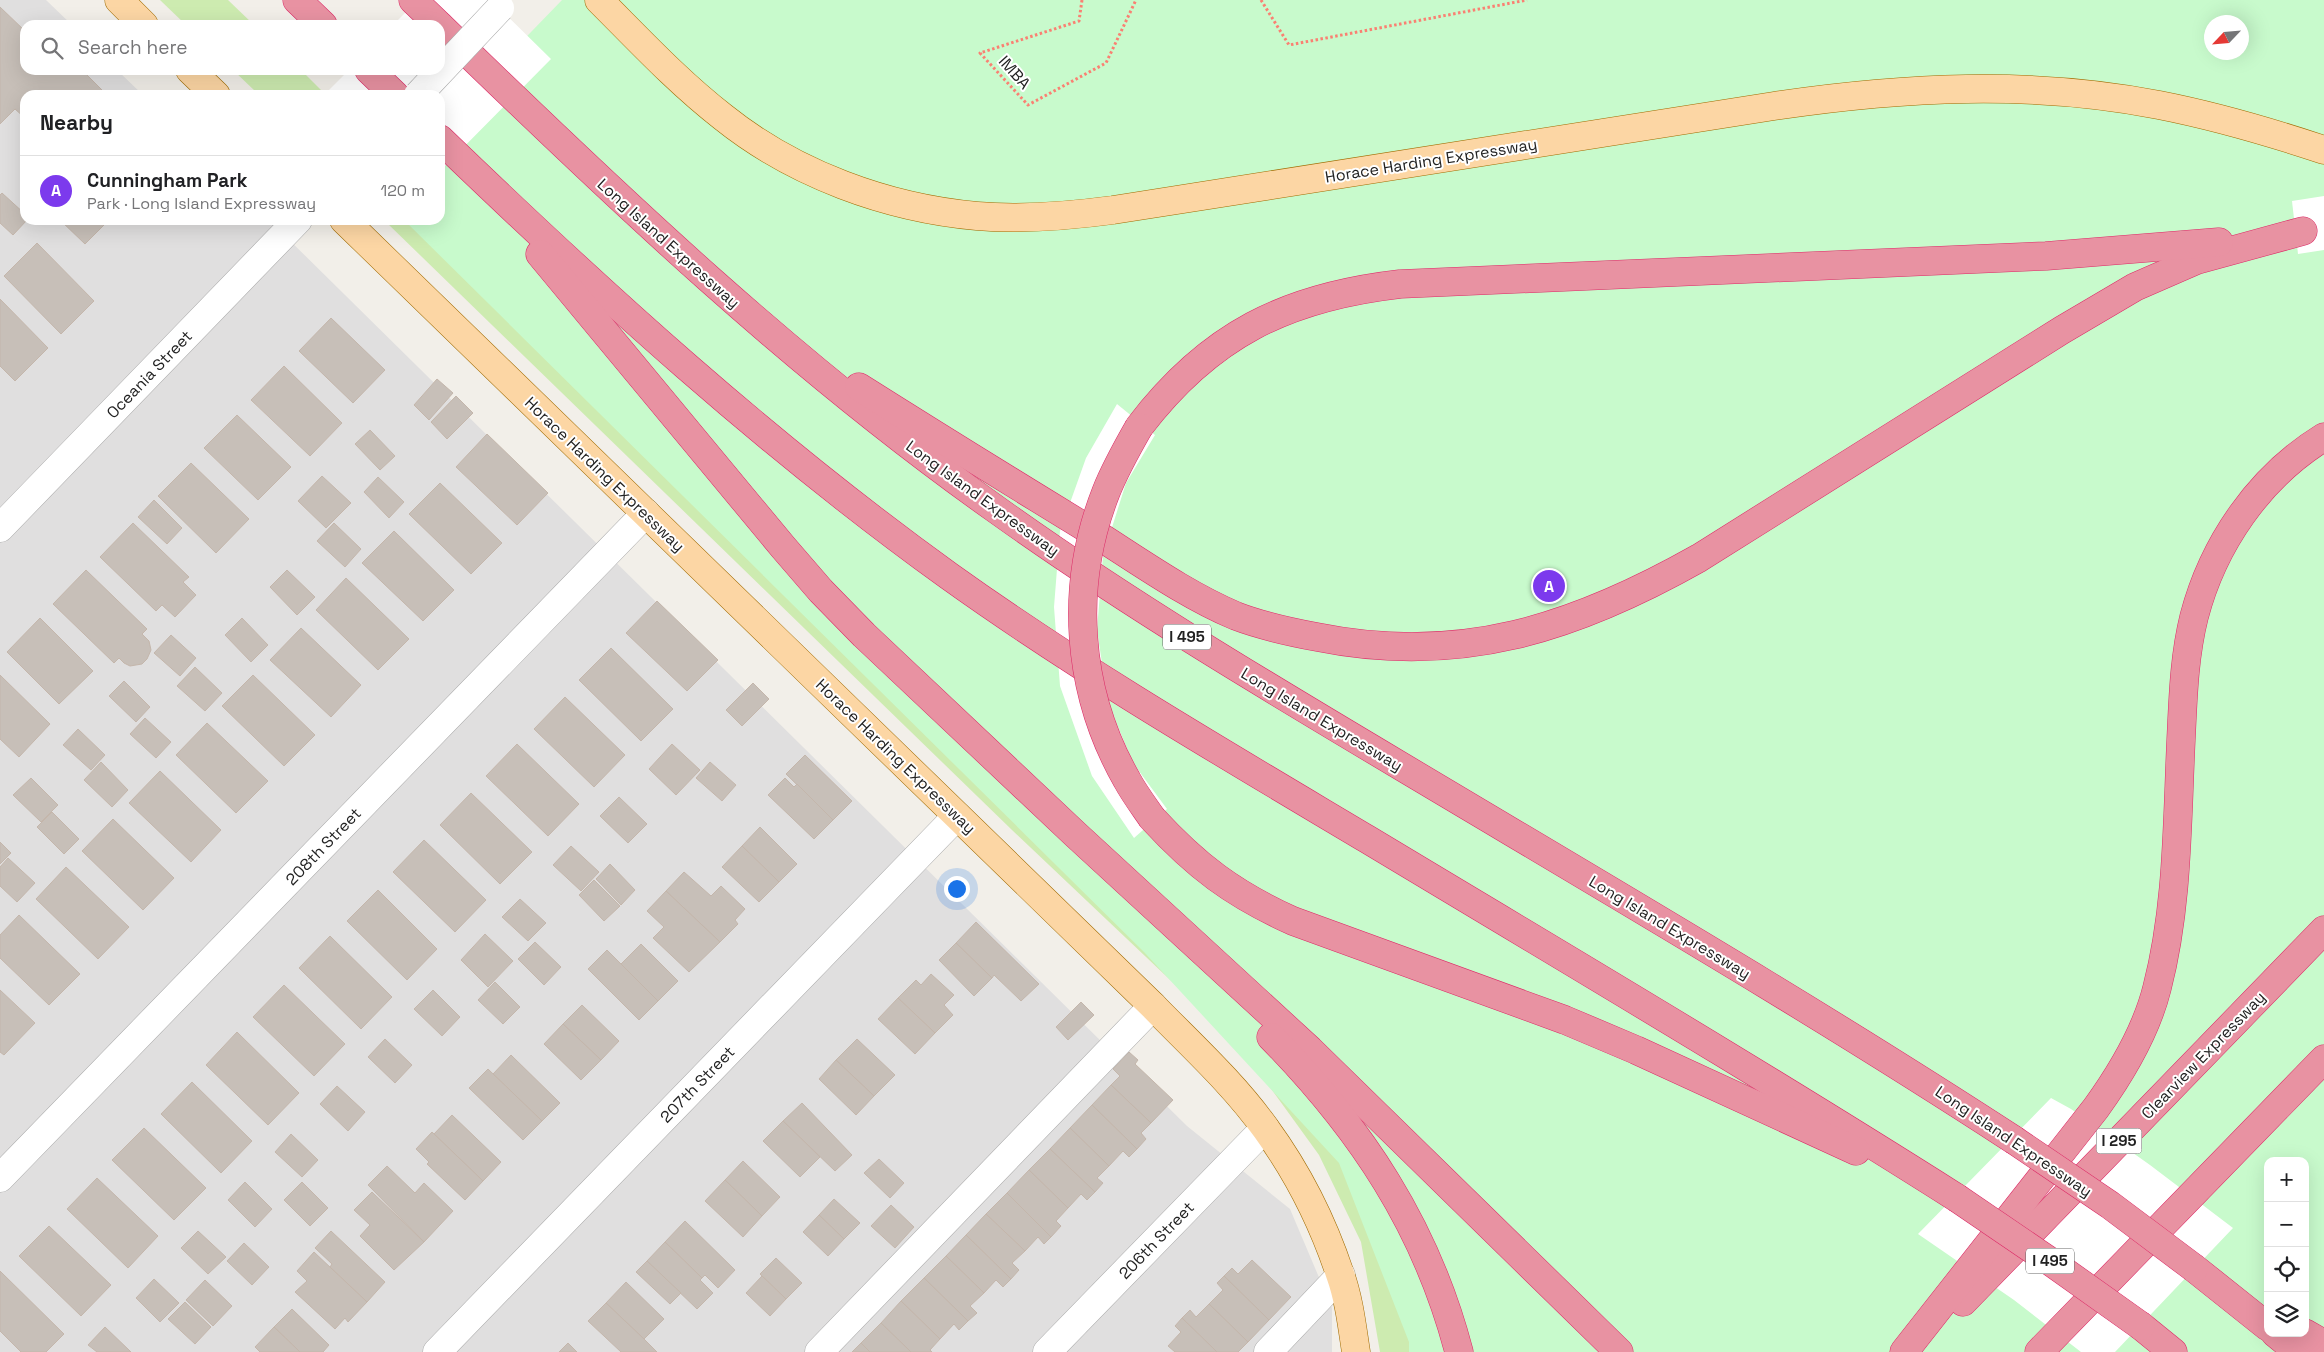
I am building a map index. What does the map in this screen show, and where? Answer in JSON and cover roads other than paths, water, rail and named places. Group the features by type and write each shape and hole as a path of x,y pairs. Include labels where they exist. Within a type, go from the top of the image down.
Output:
{"highway":[{"path":"297,0 318,20"},
{"name":"Long Island Expressway","path":"413,0 433,20"},
{"name":"Long Island Expressway","path":"445,32 617,197 765,329 917,452 1005,516 1163,622 1821,1018 2014,1140 2110,1205 2264,1324"},
{"path":"374,75 390,90"},
{"name":"I 495","path":"445,143 628,315 714,390 869,516 950,576 1034,634 1202,741 1738,1062 1957,1198 2052,1262 2141,1326 2173,1352"},
{"path":"462,160 821,591 877,647 1075,834 1310,1050 1619,1352"},
{"path":"765,329 1169,580 1238,616 1270,626 1350,644 1429,648 1466,644 1542,628 1584,615 1650,585 1699,558 2062,330 2135,287 2197,260 2313,230"},
{"path":"1957,1198 1627,1046 1565,1020 1293,922 1261,907 1206,871 1178,846 1152,818 1126,780 1107,740 1091,695 1084,650 1082,607 1085,566 1094,528 1106,491 1139,427 1160,400 1206,356 1234,336 1299,305 1334,294 1400,284 2046,256 2181,246 2313,230"},
{"path":"1904,1352 2096,1108 2115,1082 2146,1024 2157,990 2172,910 2184,690 2187,652 2194,617 2206,580 2221,548 2241,516 2264,488 2289,463 2324,437"},
{"path":"1075,834 1287,1053 1355,1132 1413,1226 1435,1276 1459,1352"},
{"name":"Clearview Expressway","path":"1914,1352 2324,930"},
{"path":"2040,1352 2324,1059"},
{"path":"2194,1268 2264,1309"},
{"path":"2309,1335 2324,1344"},
{"path":"2280,1337 2298,1352"}],"main road":[{"path":"118,0 139,20"},
{"name":"Horace Harding Expressway","path":"599,0 686,86 724,118 762,145 801,167 875,195 928,209 977,216 1065,216 1113,210 1774,106 1906,90 1974,88 2102,96 2158,105 2224,119 2324,150"},
{"path":"195,75 211,90"},
{"name":"Horace Harding Expressway","path":"349,225 1154,1006 1214,1069 1265,1128 1287,1160 1308,1197 1341,1275 1356,1352"}],"street":[{"path":"445,66 504,4"},
{"path":"423,90 437,75"},
{"name":"Oceania Street","path":"0,528 293,225"},
{"name":"208th Street","path":"0,1178 646,513"},
{"name":"207th Street","path":"437,1352 957,816"},
{"path":"818,1352 1154,1006"},
{"name":"206th Street","path":"1047,1352 1265,1128"},
{"path":"1268,1352 1341,1275"}],"place":[{"name":"Cunningham Park","path":"1549,586"}]}
